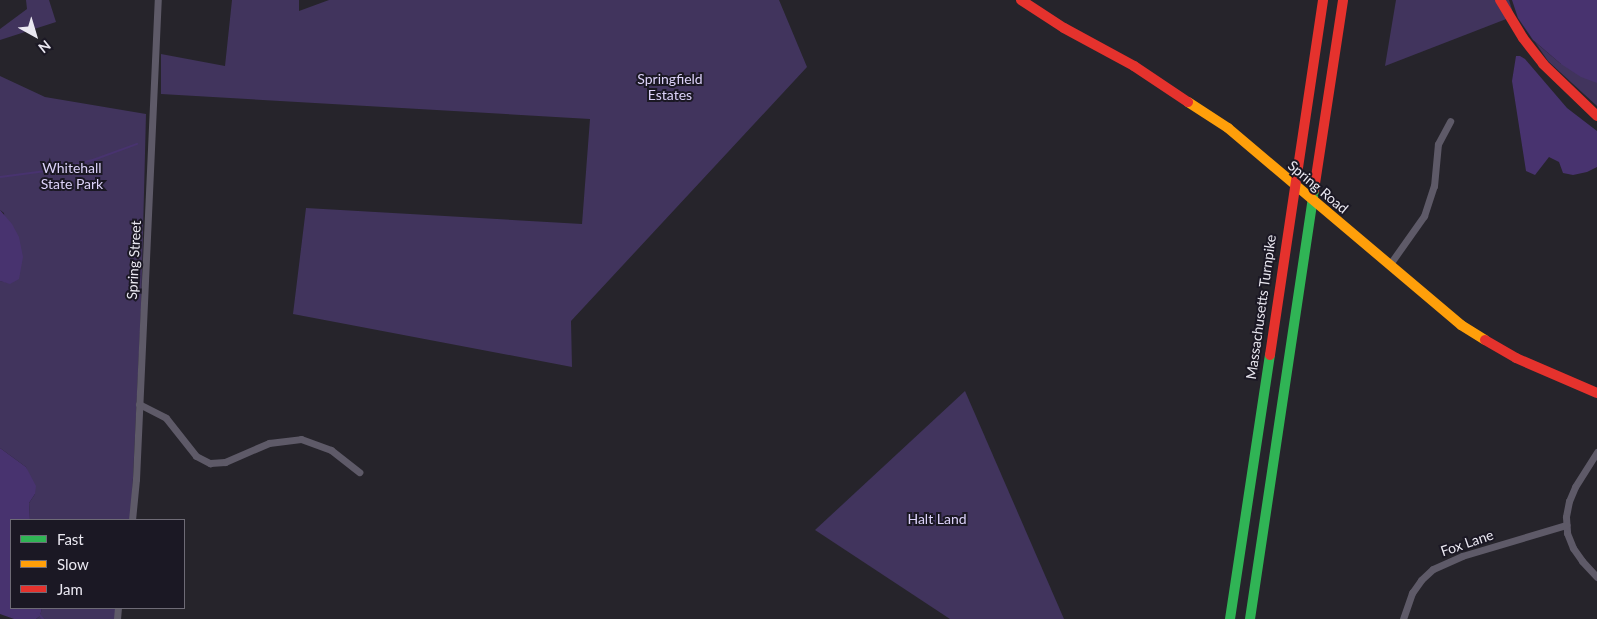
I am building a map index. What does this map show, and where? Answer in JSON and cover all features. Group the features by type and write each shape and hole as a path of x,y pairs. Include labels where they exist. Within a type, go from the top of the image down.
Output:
{"main road":[{"name":"Spring Road","path":"1021,0 1036,4 1228,128 1455,320 1516,358 1597,393"},
{"name":"Massachusetts Turnpike","path":"1230,619 1323,0"},
{"path":"1250,619 1343,0"},
{"path":"1500,0 1523,38 1543,64 1597,116"}],"street":[{"name":"Spring Street","path":"132,519 158,0"},
{"path":"1390,264 1428,209 1434,186 1438,144 1450,121"},
{"path":"139,404 166,418 196,456 210,463 226,462 269,443 285,439 301,439 331,450 358,472"},
{"path":"1597,452 1572,494 1569,501 1566,524 1573,548 1597,577"},
{"name":"Fox Lane","path":"1403,619 1412,593 1421,580 1433,569 1455,559 1566,524"}],"green space":[{"path":"26,0 49,0 56,22 0,40 0,29 27,9"},
{"name":"Springfield Estates","path":"232,0 299,0 299,11 329,0 779,0 807,67 571,321 572,367 293,314 306,208 582,224 590,119 161,94 161,54 225,66"},
{"path":"1396,0 1509,0 1514,16 1385,66"},
{"path":"1597,0 1597,106 1548,61 1535,42 1561,64"},
{"name":"Whitehall State Park","path":"0,76 45,97 146,114 141,310 131,519 30,519 29,503 35,494 26,467 0,448 0,281 10,283 4,213 0,210"},
{"name":"Halt Land","path":"965,391 1064,619 950,619 815,530"},
{"path":"42,609 118,609 116,619 36,619 40,616"}],"shaded area":[{"path":"1512,0 1597,0 1597,83 1581,77 1561,64 1533,40 1518,18"},
{"path":"1516,56 1525,59 1567,108 1597,131 1597,167 1587,172 1573,175 1563,173 1559,162 1549,157 1535,175 1526,171 1512,81"},
{"path":"0,210 12,224 19,237 23,257 19,279 10,284 0,281"},
{"path":"0,448 26,467 36,486 35,494 29,503 30,519 10,519 10,609 42,609 40,616 36,619 14,619 0,614"}],"waterway":[{"path":"0,177 54,170 93,160 137,144"},
{"path":"38,613 43,619"}],"traffic: fast":[{"path":"1250,619 1314,190"},
{"path":"1230,619 1270,355"}],"traffic: slow":[{"path":"1188,102 1228,128 1461,325 1485,340"}],"traffic: jam":[{"path":"1021,0 1064,28 1134,66 1188,102"},
{"path":"1270,355 1323,0"},
{"path":"1314,190 1343,0"},
{"path":"1500,0 1523,38 1543,64 1597,116"},
{"path":"1485,340 1516,358 1597,393"}]}
